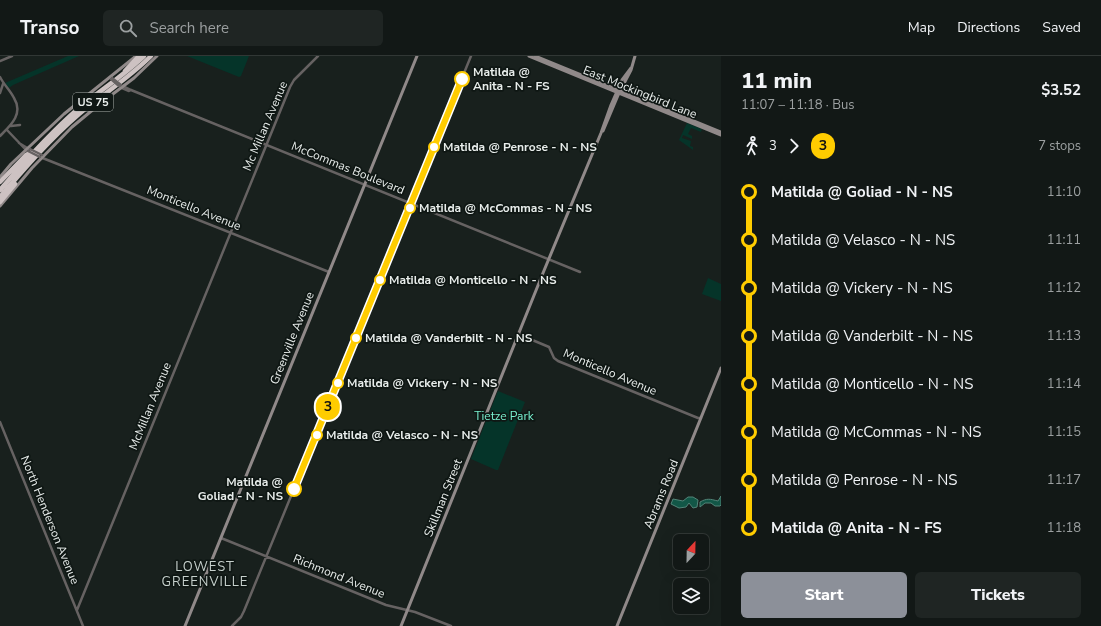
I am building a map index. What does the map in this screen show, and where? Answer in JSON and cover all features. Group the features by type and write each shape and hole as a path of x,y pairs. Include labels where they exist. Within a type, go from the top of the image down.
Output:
{"highway":[{"path":"121,76 127,67 139,56"},
{"name":"US 75","path":"0,190 29,150 144,56"},
{"name":"US 75","path":"0,197 42,149 78,116 151,56"},
{"path":"0,182 29,150"},
{"path":"0,202 25,172 27,167"}],"main road":[{"path":"0,177 64,114 111,78 136,56"},
{"path":"0,206 42,156 121,86 146,68 157,56"},
{"name":"Greenville Avenue","path":"185,626 417,56"},
{"name":"East Mockingbird Lane","path":"529,56 721,134"},
{"name":"East Mockingbird Lane","path":"535,56 598,83"},
{"name":"Skillman Street","path":"401,626 518,334 601,133 604,122 618,91 631,70 630,68 635,56"},
{"name":"Abrams Road","path":"617,626 721,368"}],"street":[{"path":"0,61 12,56"},
{"name":"Mc Millan Avenue","path":"240,210 292,82 318,56"},
{"path":"232,626 241,617 244,611 472,56"},
{"path":"0,77 3,85 15,99 17,106 17,115 14,121 11,126 0,136"},
{"name":"McCommas Boulevard","path":"111,78 121,86 580,272"},
{"path":"0,93 3,85"},
{"path":"0,93 5,90 9,92"},
{"path":"11,126 20,124"},
{"name":"Monticello Avenue","path":"7,130 29,150 52,161 329,272"},
{"name":"McMillan Avenue","path":"77,610 240,210"},
{"name":"Monticello Avenue","path":"518,334 549,347 554,358 558,361 701,418"},
{"name":"North Henderson Avenue","path":"0,422 83,626"},
{"name":"Richmond Avenue","path":"221,538 386,605 408,610 452,626"}],"green space":[{"path":"68,56 79,56 9,88 5,83"},
{"path":"187,56 249,56 241,76 239,77"},
{"path":"687,123 702,129 701,132 691,128 688,134 692,136 692,139 683,135 682,138 691,141 690,146 693,147 693,150 679,140"},
{"path":"708,278 721,284 721,301 702,294"},
{"name":"Tietze Park","path":"498,391 525,402 498,470 496,470 471,459"}],"shaded area":[{"path":"721,496 720,506 705,503 700,507 700,502 709,499 718,501"},
{"path":"688,497 693,497 698,500 697,507 693,508 689,503 686,507 679,508 671,504 673,499 683,501"}],"bus line":[{"name":"3","path":"294,489 462,79"}],"place":[{"name":"Matilda @ Anita - N - FS","path":"462,79"},
{"name":"Matilda @ Penrose - N - NS","path":"434,147"},
{"name":"Matilda @ McCommas - N - NS","path":"410,208"},
{"name":"Matilda @ Monticello - N - NS","path":"380,280"},
{"name":"Matilda @ Vanderbilt - N - NS","path":"356,338"},
{"name":"Matilda @ Vickery - N - NS","path":"338,383"},
{"name":"Matilda @ Velasco - N - NS","path":"317,435"},
{"name":"Matilda @ Goliad - N - NS","path":"294,489"}],"district":[{"name":"LOWEST GREENVILLE","path":"205,574"}]}
